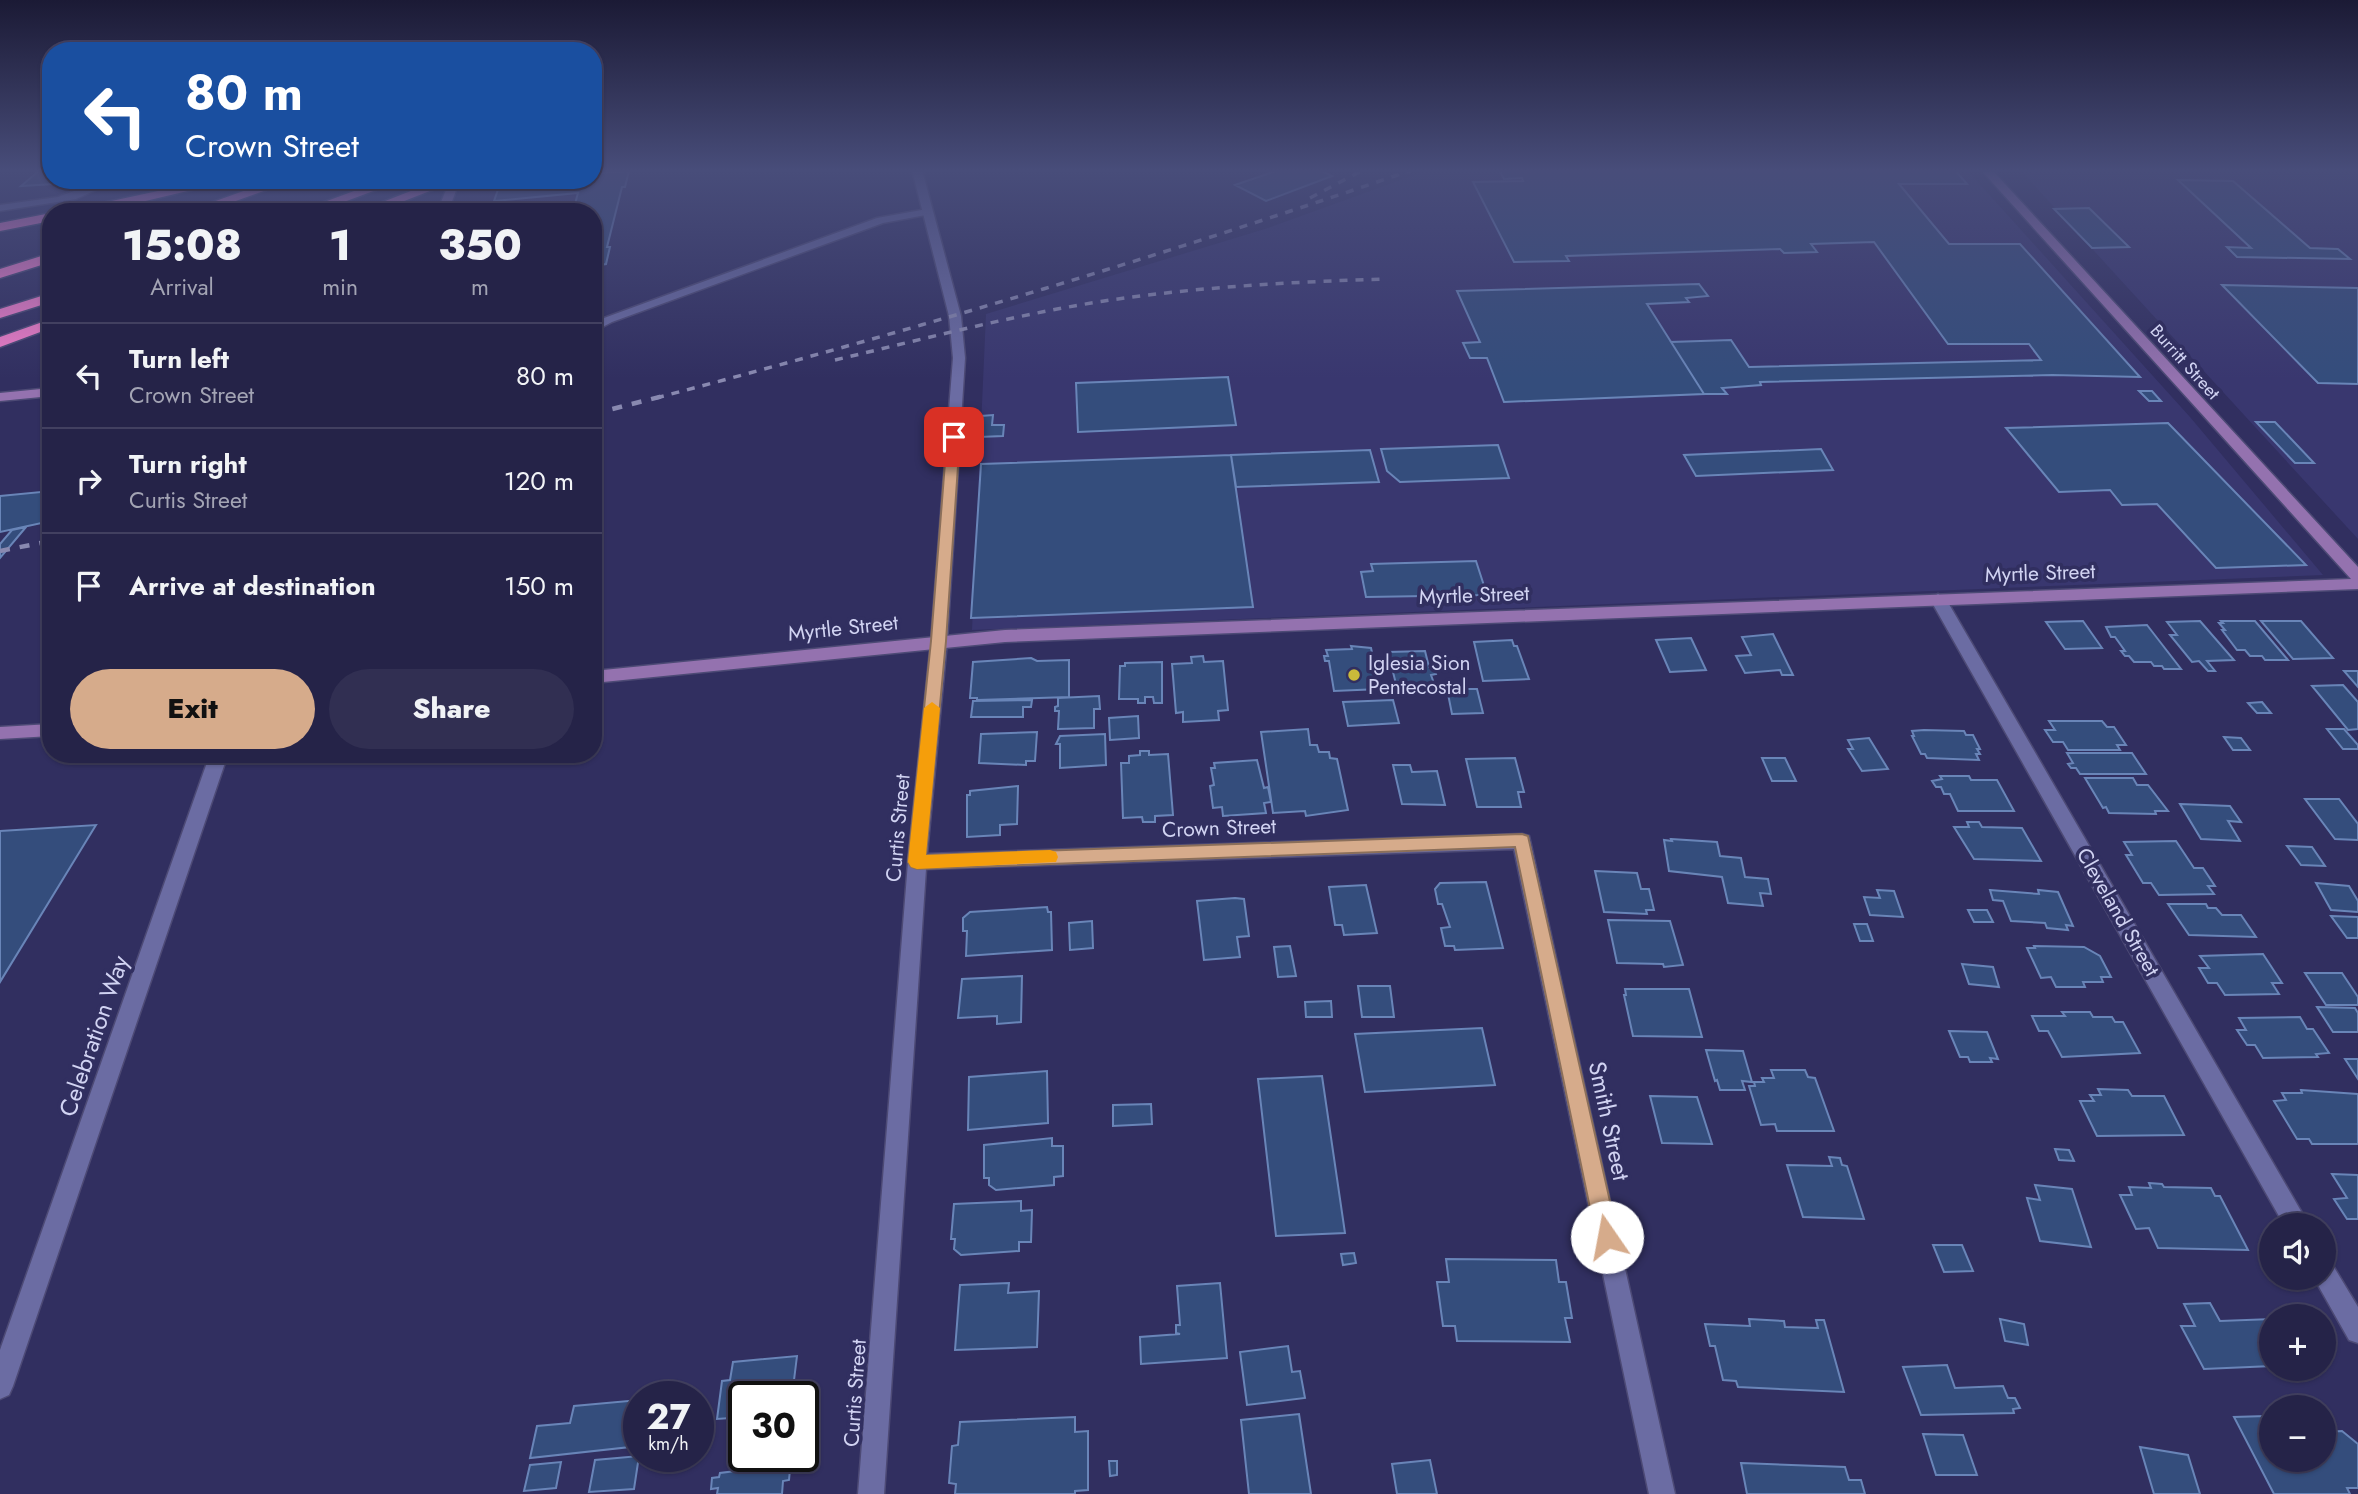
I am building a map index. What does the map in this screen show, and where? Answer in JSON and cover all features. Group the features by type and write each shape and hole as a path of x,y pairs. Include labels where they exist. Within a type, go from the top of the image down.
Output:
{"highway":[{"path":"0,274 42,260"},
{"path":"0,314 42,300"},
{"path":"0,342 42,326"}],"street":[{"name":"Curtis Street","path":"871,1494 917,862 939,641 960,358 955,316 934,240"},
{"name":"Burritt Street","path":"2050,240 2358,578"},
{"path":"0,397 42,393"},
{"name":"Myrtle Street","path":"602,676 1005,636 2358,584"},
{"name":"Cleveland Street","path":"1938,599 2290,1213"},
{"path":"0,733 42,731"},
{"name":"Celebration Way","path":"0,1386 216,763"},
{"name":"Crown Street","path":"917,862 1522,841"},
{"name":"Smith Street","path":"1522,841 1662,1494"},
{"path":"2334,1290 2358,1331"}],"lane":[{"path":"602,324 826,240"}],"shaded area":[{"path":"1230,240 2030,240 2190,417 2323,575 972,630 986,314"},
{"path":"2084,240 2358,240 2358,539"}],"building":[{"path":"602,240 609,240 606,264 602,265"},
{"path":"1503,240 1945,240 1949,244 2020,244 2140,377 2052,375 1760,382 1761,385 1722,388 1727,394 1704,394 1671,342 1731,340 1749,367 2041,360 2029,344 1948,344 1874,242 1811,244 1817,252 1784,253 1780,249 1566,256 1569,261 1514,262"},
{"path":"2084,240 2122,240 2129,247 2092,248"},
{"path":"2242,240 2300,240 2310,248 2338,249 2350,259 2237,257 2227,247 2251,248"},
{"path":"1699,284 1708,296 1686,298 1689,302 1647,304 1704,394 1504,402 1487,358 1470,358 1463,343 1480,342 1457,291"},
{"path":"2222,285 2358,288 2358,384 2318,383"},
{"path":"1228,377 1236,425 1078,432 1076,383"},
{"path":"2139,391 2152,391 2161,401 2149,401"},
{"path":"993,415 992,425 1004,425 1003,436 979,437 981,416"},
{"path":"2256,422 2275,422 2314,463 2295,463"},
{"path":"2168,423 2306,565 2216,568 2157,504 2122,505 2110,490 2059,492 2006,428"},
{"path":"1498,445 1509,478 1400,482 1387,471 1381,449"},
{"path":"1821,449 1833,470 1696,476 1684,455"},
{"path":"1370,450 1379,482 1236,487 1231,455"},
{"path":"1231,455 1253,607 971,618 981,464"},
{"path":"42,492 42,523 0,532 0,496"},
{"path":"26,527 0,558 0,544 12,530"},
{"path":"1476,561 1487,595 1366,597 1361,572 1373,571 1371,564"},
{"path":"2083,621 2102,648 2065,649 2046,622"},
{"path":"2200,621 2234,660 2207,661 2215,671 2208,671 2199,661 2192,662 2170,635 2177,635 2167,622"},
{"path":"2221,621 2255,621 2288,660 2265,660 2262,656 2250,656 2245,650 2237,650 2222,630 2225,630 2219,623 2223,623"},
{"path":"2261,621 2301,621 2333,658 2293,659"},
{"path":"2147,625 2181,669 2164,669 2151,662 2134,662 2121,651 2125,651 2115,637 2111,637 2106,627"},
{"path":"1773,634 1793,675 1782,675 1780,670 1745,673 1736,656 1751,655 1742,637"},
{"path":"1691,638 1706,670 1670,672 1656,640"},
{"path":"1512,640 1514,646 1517,646 1529,679 1483,681 1474,642"},
{"name":"Iglesia Sion Pentecostal","path":"1351,646 1371,648 1380,689 1334,691 1329,661 1325,661 1324,656 1328,656 1326,650 1352,649"},
{"path":"1425,651 1429,667 1434,667 1436,674 1431,675 1435,686 1397,688 1388,652"},
{"path":"1203,656 1204,662 1223,661 1228,710 1218,711 1219,720 1183,722 1183,712 1176,713 1172,664 1192,663 1191,657"},
{"path":"1031,658 1037,661 1069,660 1069,697 970,698 973,662"},
{"path":"1162,662 1162,703 1154,703 1153,697 1145,697 1145,703 1138,703 1138,699 1119,699 1120,666 1125,666 1125,663"},
{"path":"2344,671 2358,671 2358,687"},
{"path":"2343,685 2358,702 2358,729 2348,730 2312,686"},
{"path":"1447,689 1477,689 1483,713 1452,714"},
{"path":"1099,696 1100,709 1094,709 1094,728 1058,729 1059,711 1055,711 1055,707 1058,706 1058,698"},
{"path":"1032,700 1031,707 1023,707 1023,717 971,717 973,701"},
{"path":"1393,700 1399,723 1348,726 1343,702"},
{"path":"2262,702 2271,713 2257,713 2248,703"},
{"path":"1138,716 1139,738 1110,740 1109,718"},
{"path":"2049,721 2102,721 2107,727 2114,727 2126,745 2117,745 2120,750 2068,750 2063,742 2053,742 2045,730 2055,730"},
{"path":"1308,729 1310,745 1317,745 1319,752 1329,752 1330,758 1337,759 1348,810 1306,816 1305,811 1273,813 1261,732"},
{"path":"2327,729 2344,729 2358,745 2358,749 2343,749"},
{"path":"1912,731 1964,731 1966,735 1973,735 1980,749 1977,749 1980,754 1976,754 1979,760 1927,758 1925,754 1921,754 1912,736"},
{"path":"1037,732 1035,761 1026,761 1026,765 979,763 981,734"},
{"path":"1105,734 1106,765 1060,768 1060,744 1056,744 1060,736"},
{"path":"2224,737 2241,738 2250,750 2233,750"},
{"path":"1869,738 1888,769 1862,771 1848,749 1853,749 1848,740"},
{"path":"1140,751 1149,751 1149,755 1168,754 1173,815 1155,816 1155,822 1143,822 1142,817 1123,818 1121,763 1129,763 1129,756 1140,755"},
{"path":"2067,753 2132,753 2146,774 2080,774 2068,764 2073,763"},
{"path":"1515,758 1524,792 1518,792 1521,807 1477,807 1466,759"},
{"path":"1762,758 1785,758 1796,781 1772,781"},
{"path":"1257,760 1264,788 1268,787 1271,802 1264,803 1266,813 1223,816 1222,807 1213,808 1210,786 1214,785 1211,768 1215,768 1214,763"},
{"path":"1393,765 1410,765 1412,772 1437,771 1445,805 1402,804"},
{"path":"1940,776 1997,780 2014,811 1958,811 1950,794 1944,794 1941,787 1936,787 1932,781 1942,779"},
{"path":"2085,778 2133,778 2137,785 2148,785 2168,811 2155,811 2156,814 2109,813 2106,807 2103,808"},
{"path":"1018,786 1017,824 1000,825 1000,835 967,837 967,795 970,795 970,791"},
{"path":"2305,799 2339,799 2358,824 2358,840 2335,839"},
{"path":"2180,804 2230,806 2241,822 2228,821 2240,841 2201,839"},
{"path":"1967,822 1979,822 1982,827 2022,828 2041,861 1974,859 1954,827 1969,827"},
{"path":"96,825 0,982 0,831"},
{"path":"1671,839 1717,842 1720,856 1741,858 1745,877 1768,879 1771,894 1760,893 1763,906 1728,903 1722,877 1669,871 1664,840 1672,841"},
{"path":"2176,841 2194,868 2203,868 2215,886 2208,886 2214,894 2159,895 2151,883 2143,883 2126,855 2132,855 2124,842"},
{"path":"2287,846 2312,847 2325,866 2301,865"},
{"path":"1595,871 1637,873 1641,889 1649,889 1654,910 1646,910 1647,914 1604,912"},
{"path":"1486,882 1503,948 1455,950 1454,946 1445,946 1441,928 1450,927 1442,904 1438,904 1435,889 1440,883"},
{"path":"2316,883 2349,886 2358,901 2358,912 2331,910"},
{"path":"1366,885 1377,933 1344,935 1342,925 1335,925 1329,887"},
{"path":"1877,890 1894,891 1903,917 1870,915 1864,897 1880,898"},
{"path":"1990,890 2039,894 2038,890 2058,892 2073,926 2066,925 2068,930 2047,928 2045,923 2011,921 2003,901 1993,900"},
{"path":"1244,899 1249,936 1237,937 1240,957 1204,960 1197,901"},
{"path":"2168,904 2206,904 2208,908 2216,908 2222,915 2241,915 2256,937 2189,935"},
{"path":"1047,907 1048,912 1051,912 1052,950 966,956 967,931 963,931 963,918 970,912"},
{"path":"1968,910 1987,910 1993,922 1974,922"},
{"path":"2331,916 2358,917 2358,938 2347,938"},
{"path":"1608,920 1670,921 1683,965 1664,967 1663,964 1617,963"},
{"path":"1092,921 1093,948 1070,950 1069,923"},
{"path":"1854,924 1867,924 1873,941 1860,941"},
{"path":"1290,946 1296,976 1278,977 1274,947"},
{"path":"2034,946 2084,947 2100,956 2111,977 2101,977 2103,982 2083,982 2085,987 2056,987 2051,977 2041,978 2027,948 2035,948"},
{"path":"2263,954 2282,983 2272,983 2279,994 2225,995 2217,983 2208,983 2199,968 2209,968 2200,956"},
{"path":"1962,964 1993,967 1999,987 1969,984"},
{"path":"2305,973 2342,973 2358,997 2358,1005 2326,1005"},
{"path":"1022,976 1021,1022 997,1024 997,1016 958,1018 962,979"},
{"path":"1358,986 1390,986 1394,1017 1362,1017"},
{"path":"1625,989 1689,989 1702,1037 1633,1036"},
{"path":"1331,1001 1332,1017 1306,1017 1305,1002"},
{"path":"2317,1007 2355,1008 2358,1013 2358,1032 2333,1032"},
{"path":"2062,1012 2090,1012 2093,1017 2112,1017 2115,1022 2123,1022 2140,1053 2062,1057 2048,1031 2039,1031 2032,1016 2065,1016"},
{"path":"2300,1017 2307,1029 2313,1029 2329,1053 2316,1054 2318,1057 2263,1058 2255,1045 2247,1045 2237,1030 2246,1030 2239,1018"},
{"path":"1482,1028 1495,1085 1365,1092 1355,1034"},
{"path":"1949,1031 1987,1032 1998,1059 1990,1058 1992,1062 1970,1062 1968,1057 1960,1057"},
{"path":"1706,1050 1743,1051 1752,1082 1742,1081 1745,1090 1720,1090"},
{"path":"2345,1059 2358,1059 2358,1079"},
{"path":"1771,1070 1805,1070 1808,1077 1815,1078 1834,1131 1777,1131 1775,1124 1761,1125 1749,1086 1755,1086 1754,1082 1764,1082 1762,1078 1774,1078"},
{"path":"1047,1071 1048,1123 968,1130 969,1077"},
{"path":"1322,1076 1345,1233 1276,1236 1258,1079"},
{"path":"2098,1089 2128,1090 2132,1096 2164,1096 2184,1135 2097,1136 2080,1101 2094,1101 2090,1095 2101,1095"},
{"path":"2301,1090 2358,1094 2358,1144 2312,1144 2309,1139 2297,1139 2274,1101 2286,1100 2282,1093 2302,1093"},
{"path":"1650,1096 1697,1097 1712,1144 1662,1143"},
{"path":"1151,1104 1152,1124 1113,1126 1113,1105"},
{"path":"1052,1138 1052,1146 1063,1146 1063,1176 1054,1177 1054,1185 996,1190 989,1185 989,1178 984,1178 984,1145"},
{"path":"2055,1149 2069,1150 2074,1161 2059,1160"},
{"path":"1829,1157 1840,1158 1842,1165 1847,1166 1864,1219 1803,1217 1787,1165 1832,1166"},
{"path":"2332,1174 2358,1175 2358,1219 2347,1219 2334,1199 2347,1198"},
{"path":"2149,1183 2162,1184 2164,1187 2211,1188 2215,1196 2220,1196 2248,1250 2158,1248 2149,1228 2136,1229 2120,1195 2132,1195 2129,1187 2151,1188"},
{"path":"2035,1185 2072,1189 2091,1247 2040,1241 2027,1198 2040,1200"},
{"path":"1021,1201 1021,1211 1032,1210 1031,1242 1019,1242 1019,1251 961,1255 954,1249 955,1239 951,1239 954,1204"},
{"path":"1933,1245 1962,1245 1973,1271 1944,1272"},
{"path":"1354,1253 1356,1263 1343,1265 1341,1254"},
{"path":"1446,1259 1556,1260 1559,1282 1566,1282 1572,1318 1565,1318 1570,1342 1457,1341 1455,1326 1443,1326 1437,1282 1449,1282"},
{"path":"1009,1283 1008,1293 1039,1291 1037,1347 955,1350 960,1285"},
{"path":"1220,1283 1227,1358 1141,1364 1140,1337 1180,1334 1176,1333 1176,1325 1180,1325 1177,1286"},
{"path":"2210,1303 2220,1321 2259,1320 2259,1367 2204,1369 2181,1326 2195,1326 2184,1304"},
{"path":"1749,1319 1784,1321 1785,1327 1818,1328 1816,1320 1824,1320 1844,1392 1738,1387 1736,1381 1723,1380 1715,1346 1710,1346 1705,1324 1750,1326"},
{"path":"2000,1319 2024,1324 2028,1345 2005,1341"},
{"path":"1288,1346 1292,1372 1300,1371 1305,1398 1247,1405 1240,1352"},
{"path":"797,1356 794,1381 728,1381 728,1418 717,1419 722,1381 730,1380 733,1362"},
{"path":"1947,1365 1955,1388 2003,1386 2008,1398 2015,1398 2020,1408 2013,1409 2014,1413 1921,1415 1903,1367"},
{"path":"623,1401 623,1448 530,1458 537,1426 570,1423 574,1406"},
{"path":"1299,1414 1311,1494 1249,1494 1241,1420"},
{"path":"2259,1416 2259,1465 2234,1417"},
{"path":"1075,1417 1075,1432 1088,1431 1088,1490 1075,1491 1075,1494 955,1494 956,1484 949,1483 952,1446 958,1445 960,1422"},
{"path":"2336,1431 2342,1431 2358,1444 2358,1488 2347,1488 2350,1494 2274,1494 2263,1472 2336,1472"},
{"path":"1923,1434 1963,1435 1977,1475 1936,1475"},
{"path":"2140,1447 2188,1455 2200,1494 2154,1494"},
{"path":"623,1457 623,1472 637,1472 634,1489 589,1492 595,1460"},
{"path":"1430,1460 1437,1494 1397,1494 1392,1464"},
{"path":"1109,1461 1117,1461 1117,1475 1110,1476"},
{"path":"561,1462 556,1488 524,1491 530,1465"},
{"path":"1741,1463 1845,1467 1849,1480 1861,1480 1865,1494 1747,1494"},
{"path":"790,1472 789,1480 783,1481 782,1494 717,1494 718,1488 711,1489 712,1478 719,1477 720,1473"}],"railway":[{"path":"656,398 847,346 1200,240"},
{"path":"835,360 1002,320 1104,301 1244,286 1384,279"},
{"path":"602,412 663,396"},
{"path":"0,551 42,543"}],"slow traffic":[{"path":"932,708 917,862 1050,857"}],"place":[{"name":"Iglesia Sion Pentecostal","path":"1354,675"}],"route":[{"path":"954,437 939,641 917,862 1522,841 1607,1237"}]}
